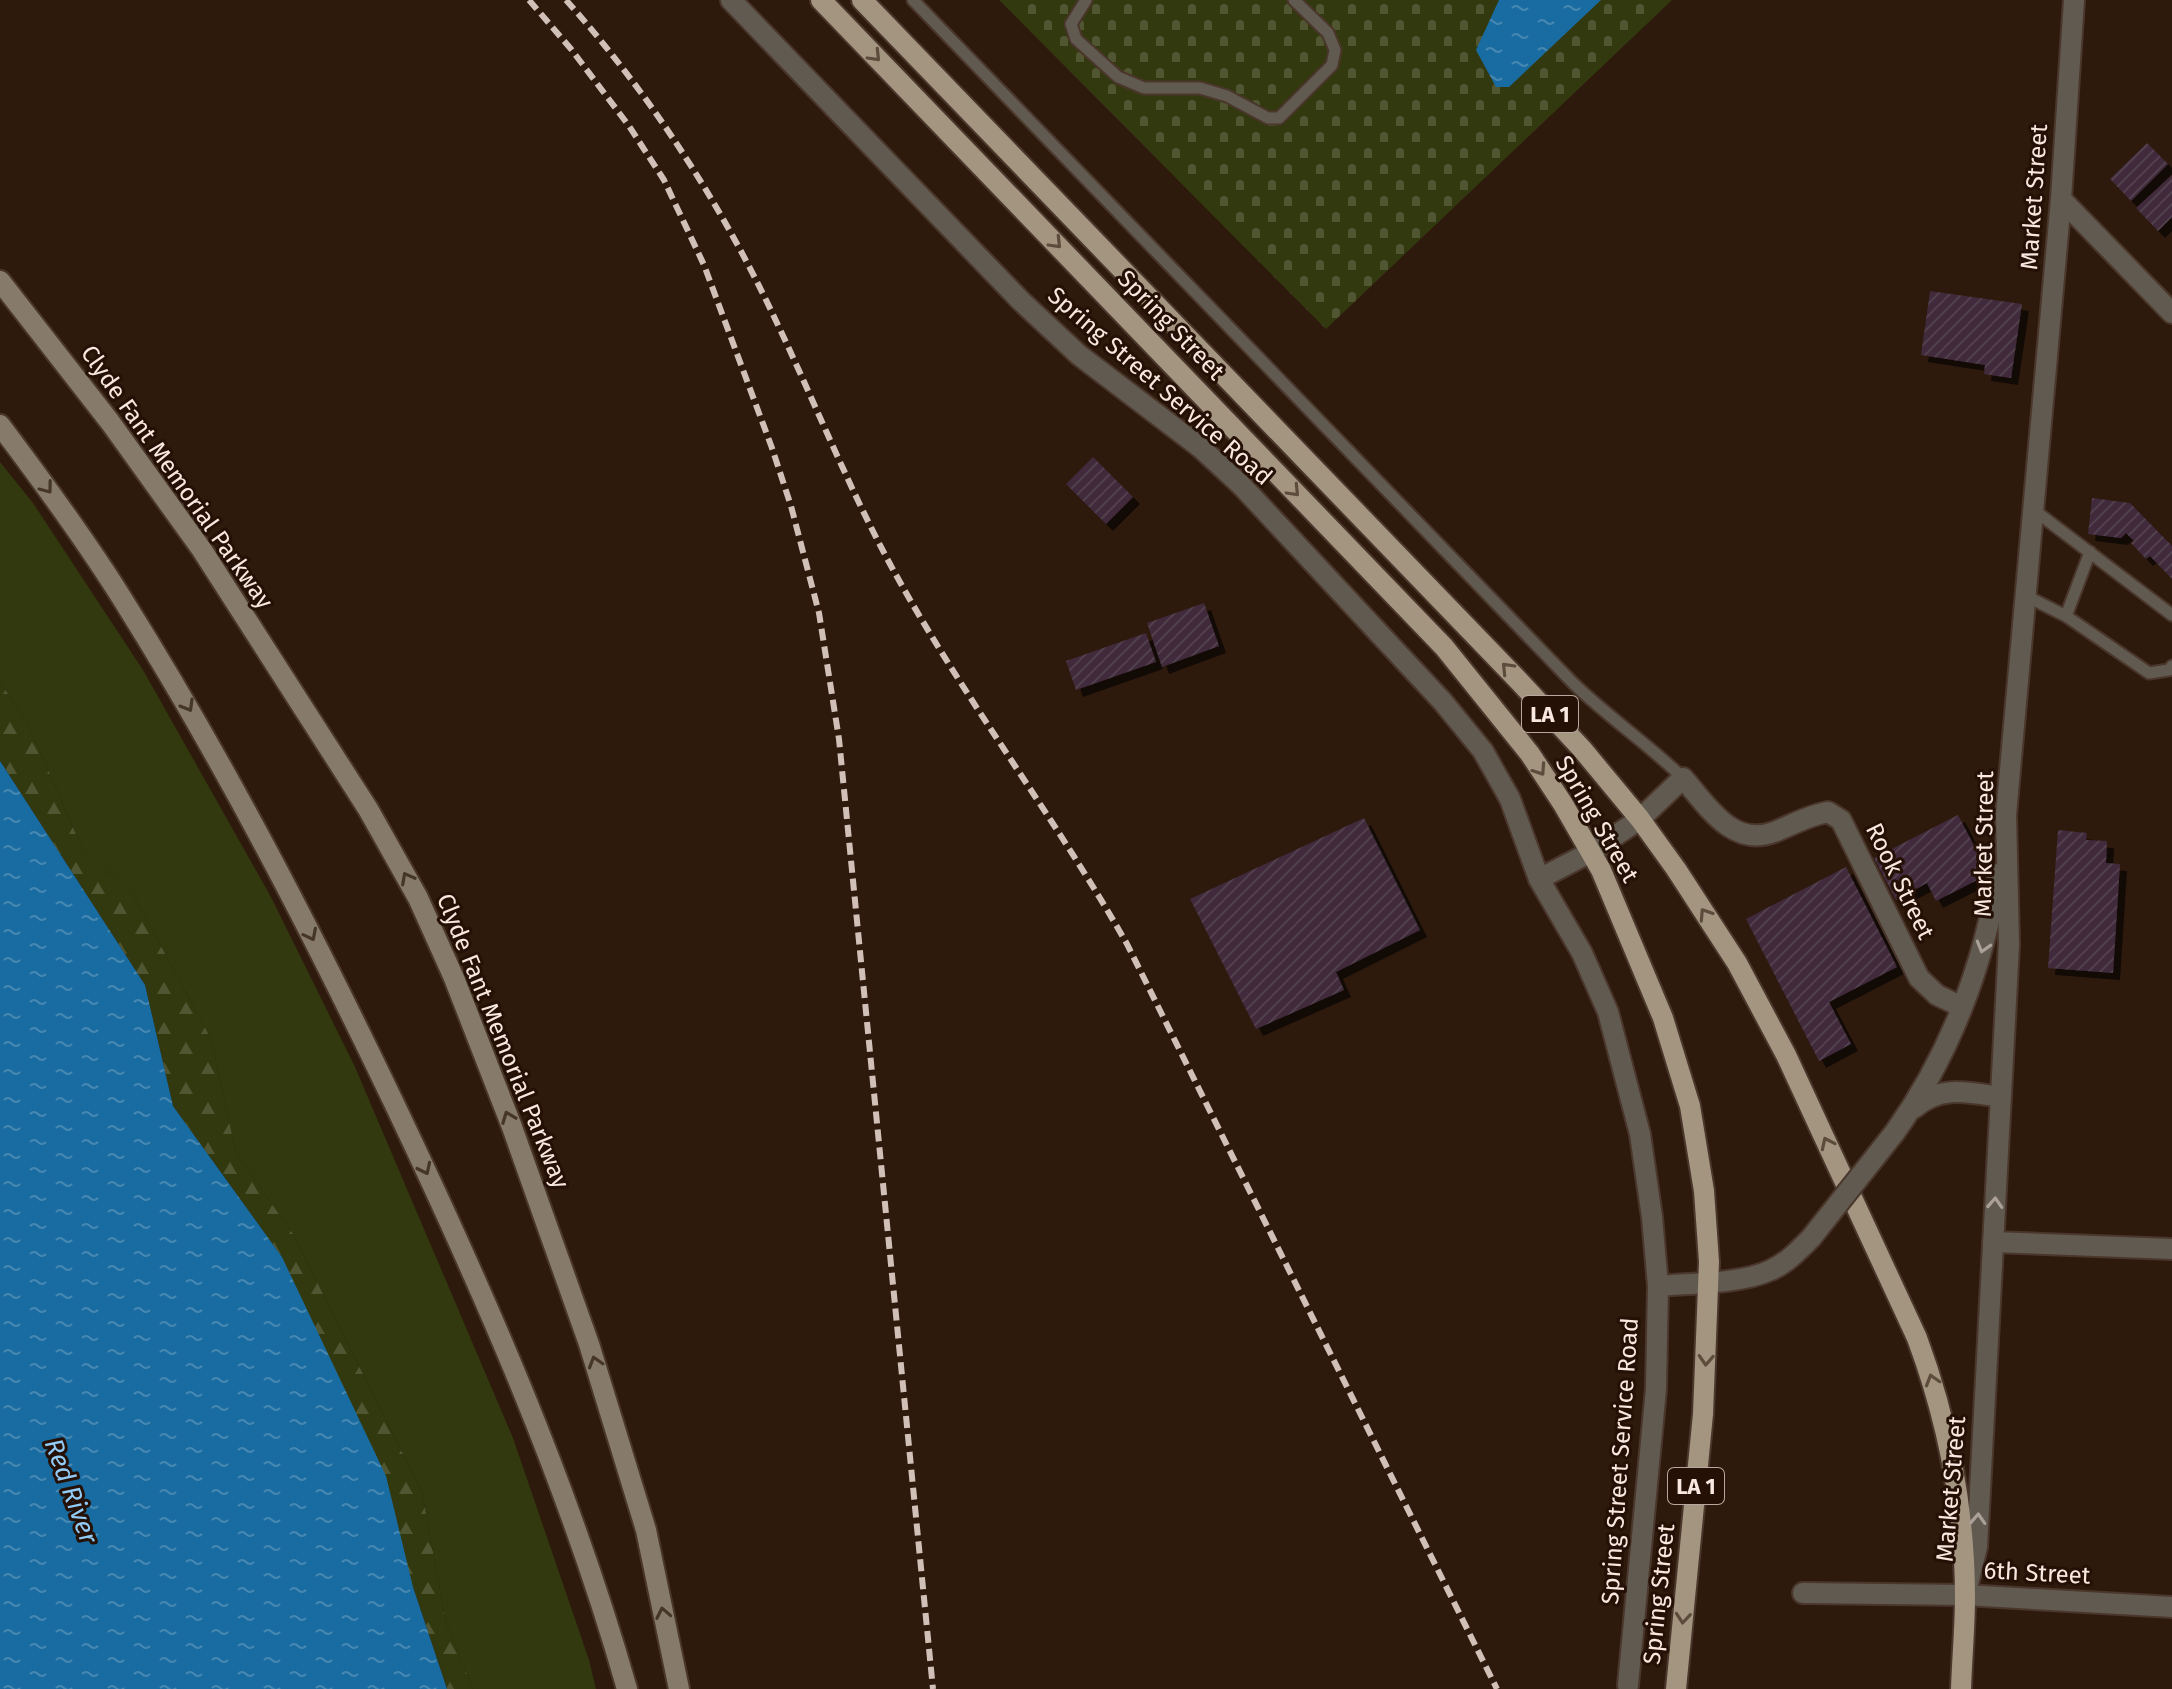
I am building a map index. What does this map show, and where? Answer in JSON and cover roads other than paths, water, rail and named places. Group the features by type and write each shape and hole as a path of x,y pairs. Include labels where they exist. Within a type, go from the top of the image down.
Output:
{"main road":[{"name":"Spring Street","path":"821,0 1444,647 1530,754 1591,852 1632,939 1679,1064 1695,1134 1709,1233 1703,1414 1676,1689"},
{"name":"Spring Street","path":"862,0 1518,680 1582,749 1640,819 1676,869 1762,1009 1917,1338 1934,1384 1948,1445 1959,1508 1965,1595"},
{"name":"Clyde Fant Memorial Parkway","path":"0,281 110,422 202,550 368,809 418,898 454,978 512,1127 589,1344 646,1530 679,1689"},
{"path":"0,425 113,584 184,700 288,888 365,1043 434,1187 544,1443 603,1606 627,1689"},
{"name":"Market Street","path":"1961,1689 1965,1595"}],"street":[{"name":"Spring Street Service Road","path":"731,0 1021,301 1079,355 1201,448 1242,486 1443,702 1483,751 1510,799 1539,879 1582,953 1608,1012 1640,1134 1652,1217 1658,1286 1656,1389 1628,1685"},
{"name":"Market Street","path":"1965,1595 1977,1547 2009,944 2006,815 2061,199 2074,0"},
{"path":"2061,199 2172,313"},
{"path":"1539,879 1591,852 1640,819 1683,778"},
{"name":"Rook Street","path":"1683,778 1719,819 1742,835 1770,834 1818,813 1834,814 1841,820 1919,978 1937,995 1962,1007"},
{"path":"1658,1286 1755,1276 1791,1258 1811,1238 1895,1132 1939,1060 1977,965 1991,915 2006,815"},
{"path":"1911,1110 1925,1098 1941,1093 1958,1091 2000,1097"},
{"path":"1993,1242 2172,1249"},
{"name":"6th Street","path":"1803,1593 1965,1595 2172,1607"}],"lane":[{"path":"913,0 1573,683 1607,716 1683,778"},
{"path":"1086,0 1071,24 1076,39 1118,77 1144,88 1200,88 1227,96 1268,118 1279,118 1332,65 1335,50 1328,33 1294,0"},
{"path":"2034,510 2172,615"},
{"path":"2066,616 2090,552"},
{"path":"2026,596 2066,616 2149,673 2169,670 2172,666"}],"water":[{"path":"1499,0 1601,0 1509,87 1496,87 1476,50"},
{"name":"Red River","path":"0,761 145,985 173,1106 282,1257 386,1476 413,1587 447,1689 0,1689"}],"railway":[{"path":"529,0 571,49 629,126 664,180 704,265 772,448 819,613 839,739 933,1689"},
{"path":"566,0 656,113 709,195 756,280 890,564 947,660 1069,848 1127,944 1497,1689"}]}
